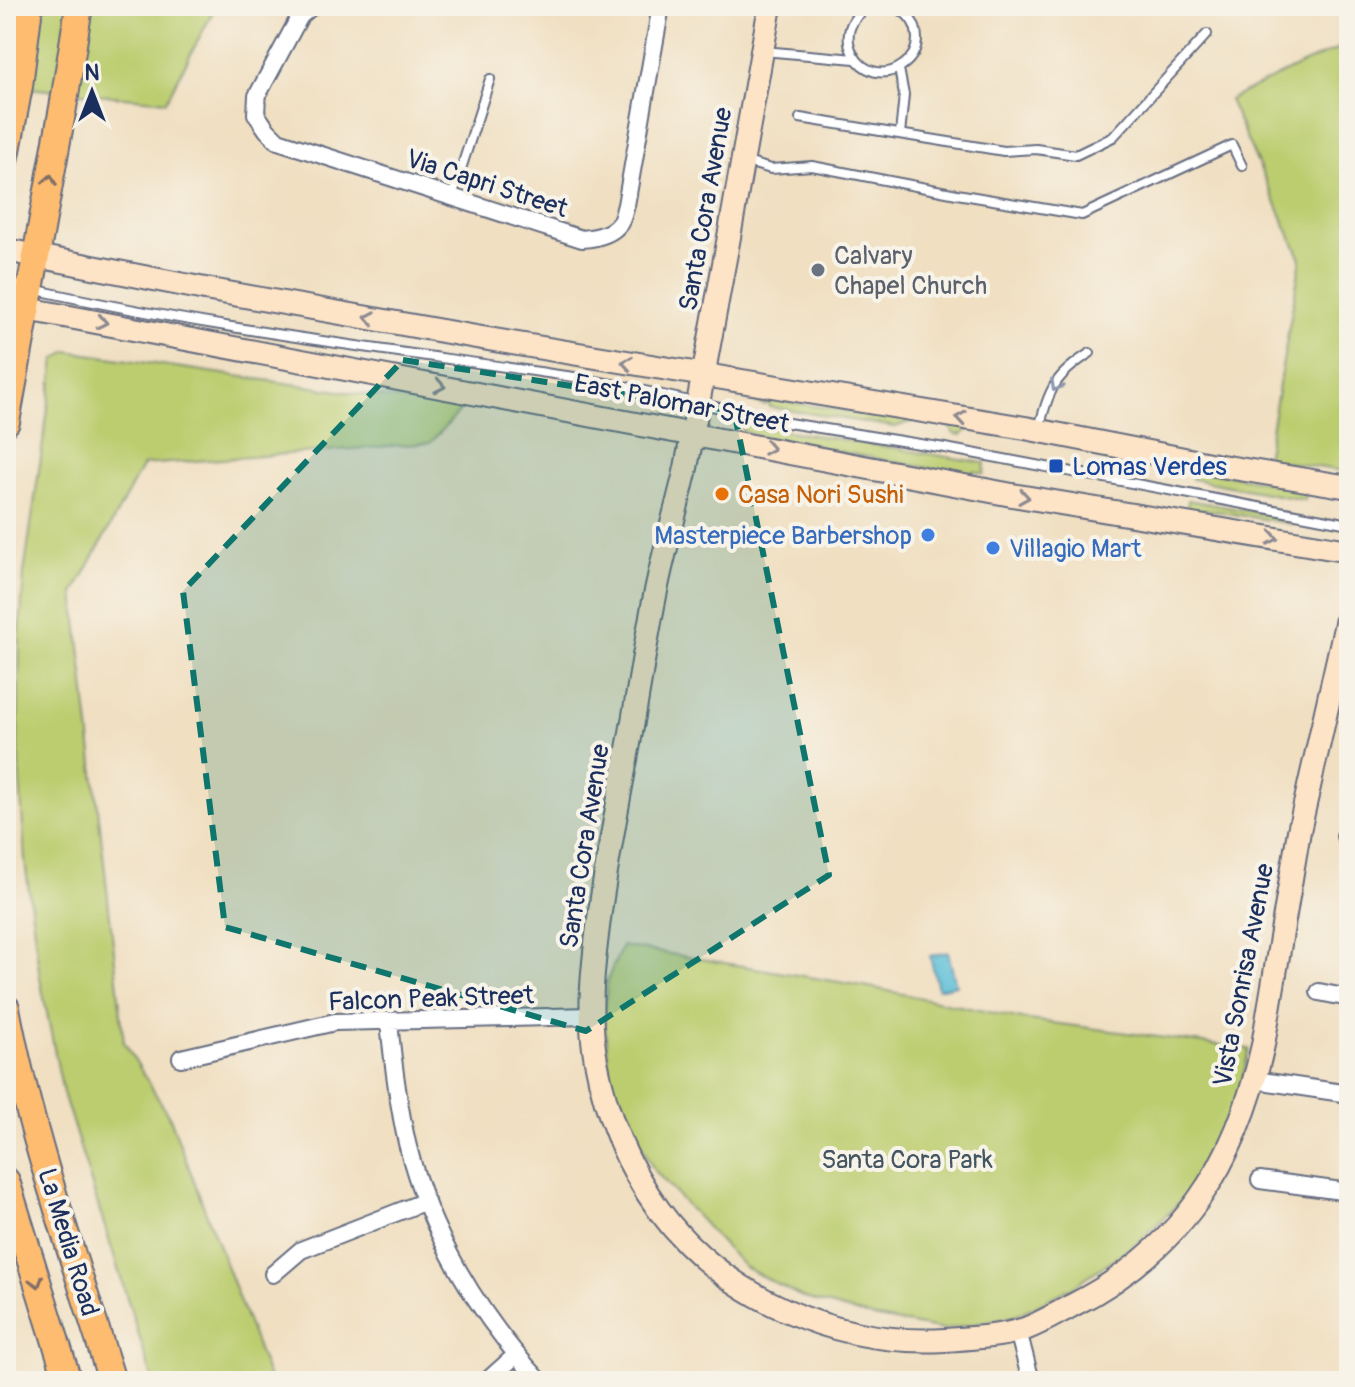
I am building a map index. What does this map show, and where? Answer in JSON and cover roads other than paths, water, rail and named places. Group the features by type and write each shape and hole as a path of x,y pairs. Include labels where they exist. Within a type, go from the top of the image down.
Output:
{"main road":[{"path":"6,156 29,6"},
{"path":"6,422 17,296 36,256 79,6"},
{"name":"Santa Cora Avenue","path":"770,6 698,403 658,580 605,878 593,960 590,1016 606,1107 629,1160 659,1210 694,1249 716,1267 751,1292 789,1312 870,1336 905,1340 992,1337 1034,1326 1093,1295"},
{"name":"East Palomar Street","path":"6,250 205,289 1349,487"},
{"name":"East Palomar Street","path":"17,296 1012,495 1349,551"},
{"name":"Vista Sonrisa Avenue","path":"1093,1295 1140,1262 1181,1222 1199,1200 1238,1130 1263,1045 1299,831 1349,610"},
{"name":"La Media Road","path":"6,1008 30,1114 112,1381"},
{"name":"La Media Road","path":"6,1181 68,1381"}],"street":[{"name":"Via Capri Street","path":"312,6 300,16 257,96 256,114 278,141 582,239 610,232 620,224 661,6"},
{"path":"1319,992 1349,998"},
{"name":"Falcon Peak Street","path":"181,1058 335,1022 590,1016"},
{"path":"389,1022 398,1099 408,1145 440,1236 477,1302 516,1355 540,1381"},
{"path":"1255,1080 1349,1094"},
{"path":"1260,1180 1349,1192"},
{"path":"273,1274 301,1250 426,1201"},
{"path":"1018,1331 1031,1381"},
{"path":"487,1381 516,1355"}],"lane":[{"path":"872,6 856,16 848,37 850,49 864,68 888,73 908,61 917,41 912,20 893,6"},
{"path":"800,118 1004,151 1036,149 1076,155 1113,137 1207,34"},
{"path":"762,51 855,59"},
{"path":"899,69 904,95 900,134"},
{"path":"452,197 490,79"},
{"path":"742,161 771,169 812,166 1082,215 1232,145 1242,166"},
{"path":"17,296 69,298 203,322 574,377 782,422 960,451 1349,524"},
{"path":"1038,431 1045,405 1058,378 1090,353"}],"water":[{"path":"948,952 956,985 938,989 930,956"}],"place":[{"name":"Calvary Chapel Church","path":"818,270"},
{"name":"Lomas Verdes","path":"1056,466"},
{"name":"Casa Nori Sushi","path":"722,494"},
{"name":"Masterpiece Barbershop","path":"928,535"},
{"name":"Villagio Mart","path":"993,548"}],"park label":[{"name":"Santa Cora Park","path":"907,1159"}]}
